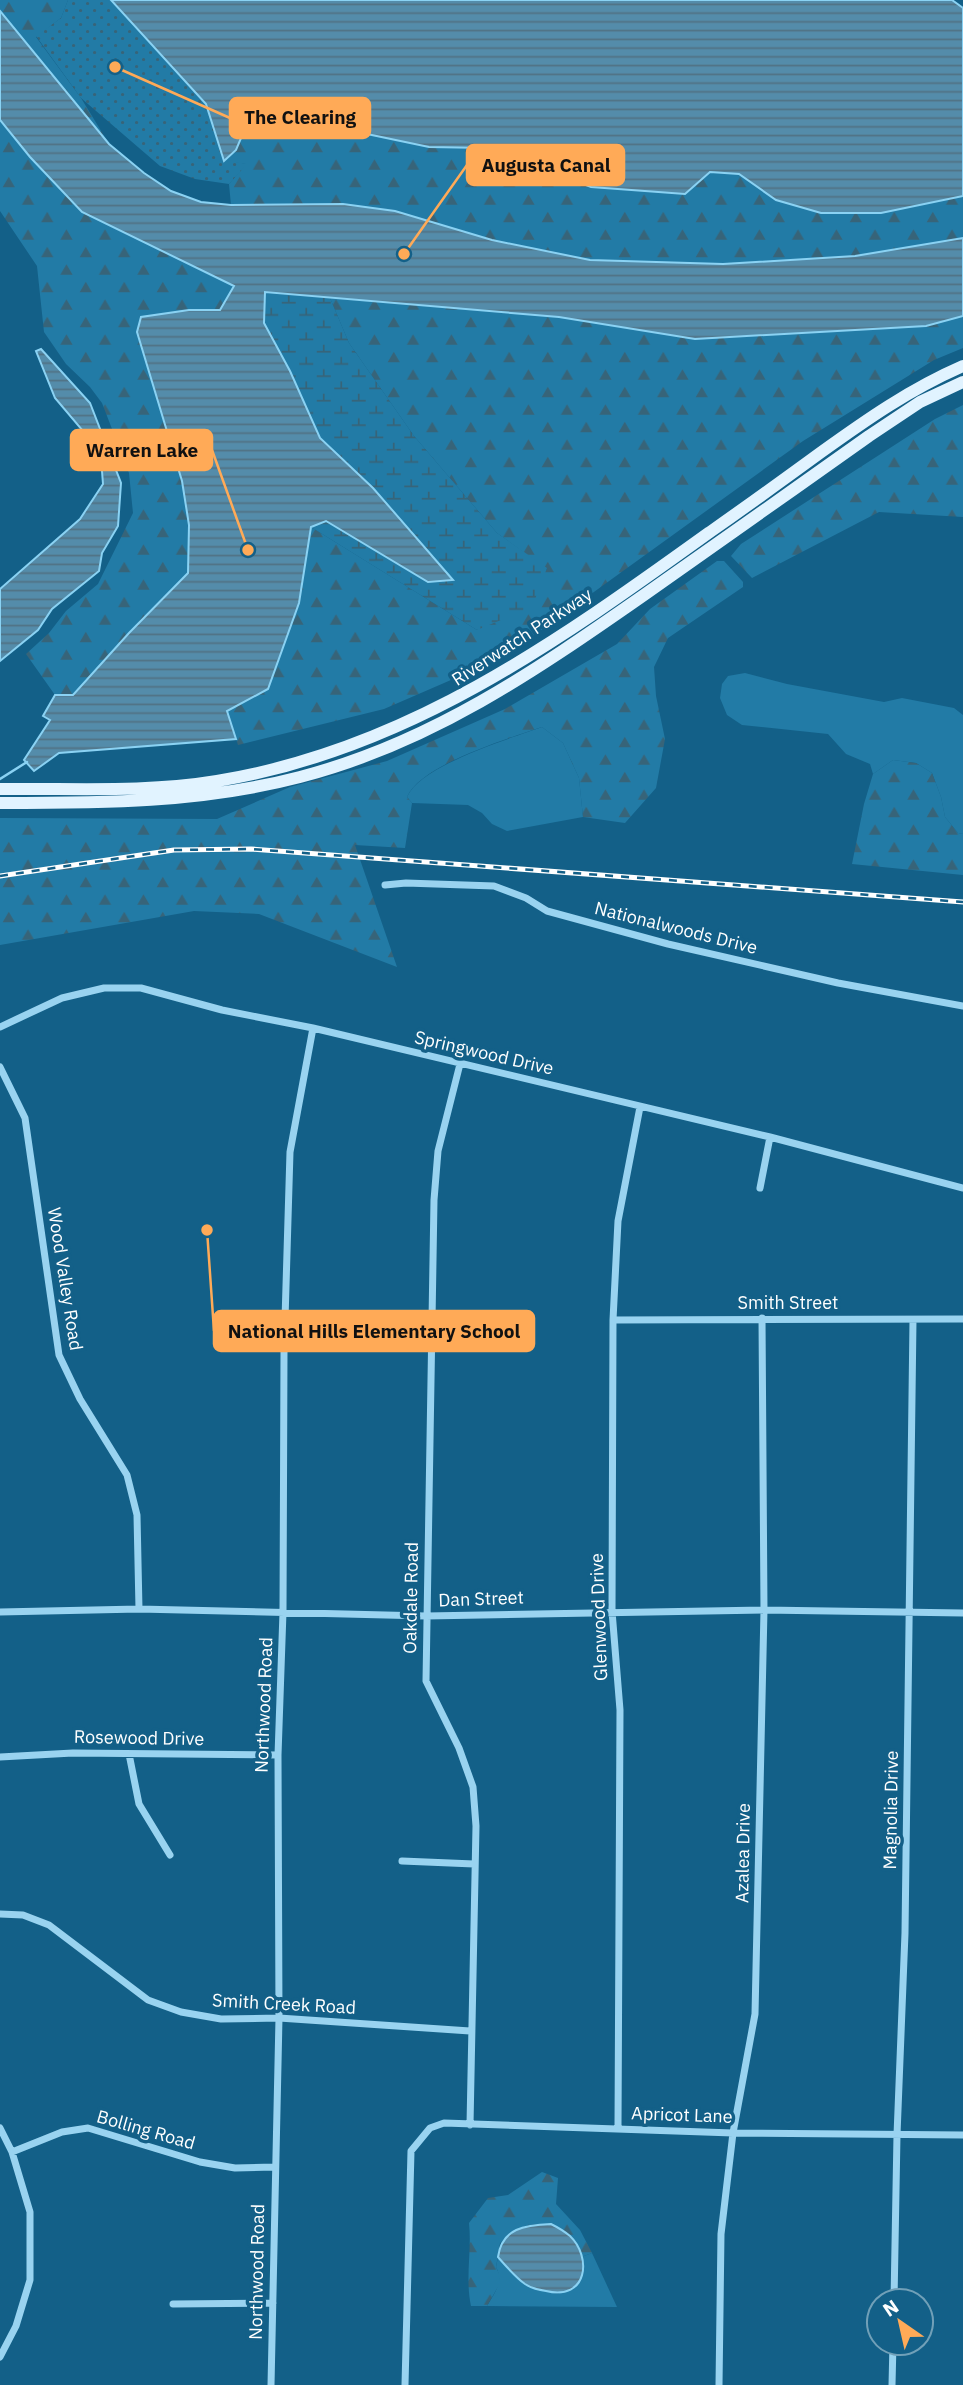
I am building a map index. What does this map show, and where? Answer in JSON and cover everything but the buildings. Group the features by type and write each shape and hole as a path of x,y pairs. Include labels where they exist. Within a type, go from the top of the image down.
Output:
{"main road":[{"name":"Riverwatch Parkway","path":"0,789 90,789 214,782 279,769 406,724 461,698 524,660 705,536 890,403 963,366"},
{"name":"Riverwatch Parkway","path":"6,803 150,802 254,787 301,777 418,736 479,704 549,662 869,436 920,402 963,382"}],"street":[{"name":"Nationalwoods Drive","path":"385,885 407,883 494,886 526,898 547,911 668,944 838,983 963,1006"},
{"name":"Springwood Drive","path":"0,1027 62,998 104,988 141,988 222,1010 313,1028 770,1137 963,1188"},
{"name":"Northwood Road","path":"271,2385 279,2018 278,1755 284,1612 284,1353 290,1152 313,1028"},
{"name":"Oakdale Road","path":"460,1064 438,1150 434,1199 426,1681 459,1748 473,1787 476,1826 470,2125"},
{"name":"Wood Valley Road","path":"0,1067 25,1118 58,1355 80,1399 127,1475 136,1515 139,1609"},
{"name":"Glenwood Drive","path":"618,2128 620,1710 612,1611 613,1320 618,1221 640,1107"},
{"path":"760,1188 770,1137"},
{"name":"Azalea Drive","path":"719,2385 721,2234 733,2133 755,2014 764,1610 762,1318"},
{"name":"Smith Street","path":"613,1320 963,1319"},
{"name":"Magnolia Drive","path":"894,2287 905,1933 913,1320"},
{"name":"Dan Street","path":"0,1612 139,1609 426,1616 764,1610 911,1610 963,1613"},
{"name":"Rosewood Drive","path":"0,1757 73,1753 278,1755"},
{"path":"129,1754 139,1804 170,1855"},
{"path":"402,1861 474,1864"},
{"name":"Smith Creek Road","path":"0,1914 23,1915 49,1925 148,2000 181,2012 221,2019 279,2018 470,2031"},
{"name":"Apricot Lane","path":"405,2385 411,2151 430,2128 444,2123 733,2133 963,2135"},
{"path":"0,2128 12,2152 30,2212 30,2280 16,2326 0,2357"},
{"name":"Bolling Road","path":"12,2152 62,2132 88,2128 200,2162 235,2168 274,2167"},
{"path":"173,2304 273,2303"},
{"path":"892,2385 893,2357"}],"green space":[{"path":"0,0 68,0 61,18 36,37 81,98 109,144 0,11"},
{"path":"68,0 111,0 206,104 224,160 247,164 229,184 195,179 160,166 81,98 36,36 61,18"},
{"path":"0,120 30,157 82,212 234,286 220,310 189,310 137,332 182,481 189,525 188,573 129,633 73,696 55,695 26,654 49,633 66,611 98,584 133,513 129,473 102,403 66,364 44,332 37,266 0,211"},
{"path":"322,129 367,134 429,147 487,148 591,187 685,194 710,172 739,174 776,200 936,201 963,196 963,238 855,256 723,264 590,260 492,240 395,211 343,204 231,205 229,184 246,164 224,161 236,150 244,131"},
{"path":"265,292 330,298 349,343 414,436 497,533 547,568 532,607 477,630 311,527 326,521 428,582 373,488 320,438 290,371 264,323"},
{"path":"330,298 559,317 695,339 926,326 963,316 963,348 934,360 803,441 504,657 384,709 238,745 227,710 268,689 299,603 311,527 477,630 547,569 497,533 414,436 349,343"},
{"path":"963,405 963,517 879,512 752,578 731,556 741,544 935,419"},
{"path":"717,561 724,561 743,582 743,587 668,638 654,667 656,696 665,739 656,788 625,823 583,817 579,778 563,743 542,727 467,754 429,774 415,785 407,797 412,803 405,848 355,845 397,967 259,914 194,911 0,945 0,818 217,819 290,787 387,761 505,709 617,644 650,609"},
{"path":"745,673 787,684 884,702 902,698 954,708 963,715 963,834 958,833 945,817 932,773 916,763 893,760 873,774 870,764 846,754 828,734 742,725 727,715 720,698 722,684 728,676"},
{"path":"542,727 563,743 579,778 583,817 507,831 492,824 482,813 468,805 412,803 407,797 415,785 447,764"},
{"path":"893,760 916,763 932,773 945,817 958,833 963,834 963,875 852,864 873,774"},
{"path":"542,2172 558,2178 556,2204 580,2230 592,2253 581,2257 572,2239 565,2232 548,2225 528,2225 518,2229 500,2243 496,2267 500,2276 499,2285 487,2306 471,2306 469,2223 488,2198 508,2195"},
{"path":"592,2253 617,2307 487,2306 499,2282 496,2267 498,2257 527,2286 558,2294 583,2273 581,2257"}],"shaded area":[{"path":"111,0 952,0 963,8 963,196 881,213 821,213 776,200 739,174 710,172 685,194 591,187 487,148 429,147 367,134 322,129 244,131 236,150 224,161 206,104"},
{"path":"0,11 109,144 171,191 201,202 231,205 343,204 395,211 492,240 590,260 723,264 855,256 963,238 963,316 926,326 695,339 559,317 265,292 264,323 290,371 320,438 373,488 453,580 428,582 326,521 311,527 299,603 268,689 227,711 236,739 59,753 34,771 24,760 50,720 43,716 55,695 73,695 188,573 189,525 182,481 137,332 141,317 189,310 220,310 234,286 82,212 30,157 0,120"},
{"path":"41,349 90,403 121,483 118,526 102,553 99,571 52,609 38,630 0,661 0,589 80,519 103,484 101,458 89,438 55,398 36,351"},
{"path":"551,2224 570,2236 581,2255 582,2275 571,2290 541,2290 527,2285 498,2257 504,2240 516,2230"}],"waterway":[{"path":"0,779 27,762"}],"railway":[{"path":"0,876 174,850 251,849 963,902"}],"place":[{"name":"The Clearing","path":"115,67"},
{"name":"Augusta Canal","path":"404,254"},
{"name":"Warren Lake","path":"248,550"},
{"name":"National Hills Elementary School","path":"207,1230"}]}
